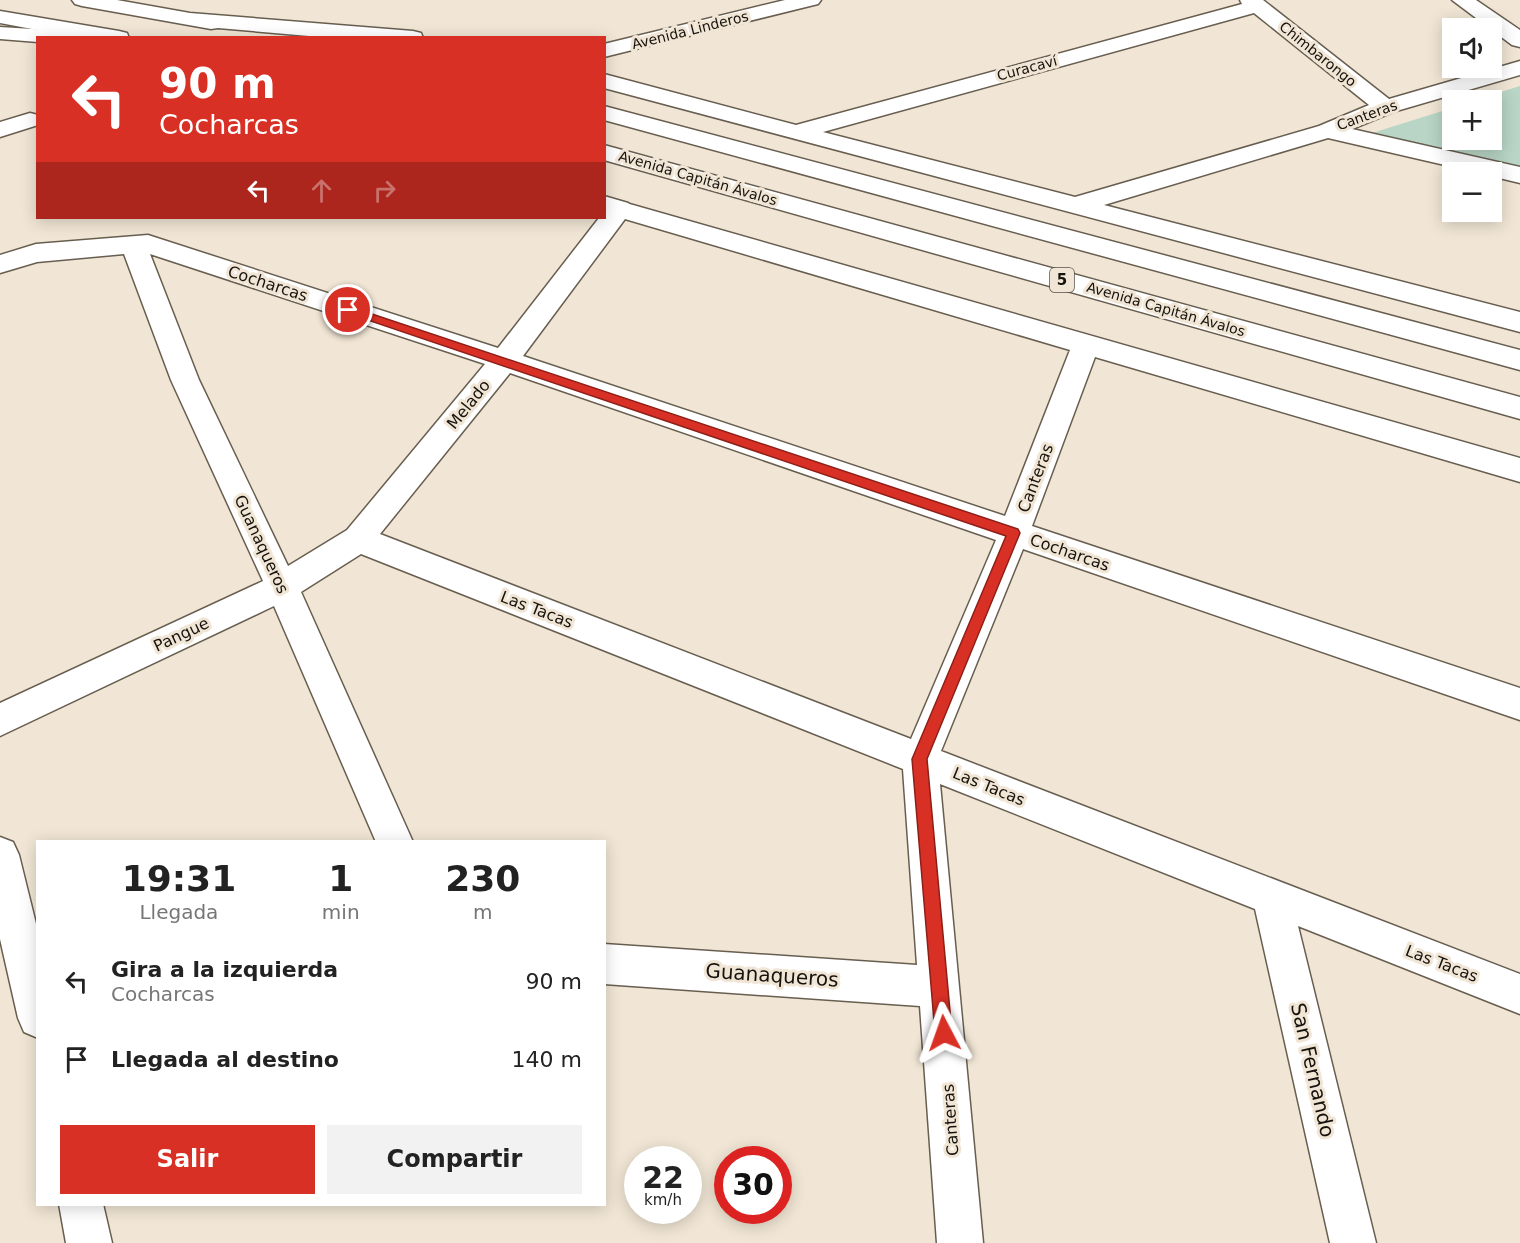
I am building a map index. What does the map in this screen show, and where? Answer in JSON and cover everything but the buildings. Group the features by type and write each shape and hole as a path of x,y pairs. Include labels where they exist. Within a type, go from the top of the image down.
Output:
{"main road":[{"path":"82,0 276,36"},
{"name":"Avenida Linderos","path":"606,51 811,0"},
{"path":"1462,0 1520,40"},
{"name":"Chimbarongo","path":"1254,3 1385,108"},
{"name":"Curacaví","path":"796,131 1254,3"},
{"path":"0,17 108,36"},
{"path":"191,19 390,36"},
{"path":"0,33 39,36"},
{"name":"Canteras","path":"1077,205 1327,130 1385,108 1520,68"},
{"path":"606,82 1520,322"},
{"path":"606,114 1520,360"},
{"path":"0,130 30,120"},
{"path":"1327,130 1520,175"},
{"name":"Avenida Capitán Ávalos","path":"606,153 1520,408"},
{"path":"612,206 1520,470"},
{"name":"Melado","path":"358,539 504,360 603,219"},
{"name":"Cocharcas","path":"0,264 36,253 148,244 504,360 1520,704"},
{"name":"Guanaqueros","path":"134,245 185,380 282,587 394,840"},
{"name":"Canteras","path":"960,1243 920,759 1014,533 1086,345"},
{"name":"Pangue","path":"0,720 282,587 358,539"},
{"name":"Las Tacas","path":"358,539 1520,994"},
{"path":"0,855 36,1009"},
{"name":"San Fernando","path":"1272,898 1353,1243"},
{"name":"Guanaqueros","path":"606,964 940,987"},
{"path":"81,1206 89,1243"}],"green space":[{"path":"1520,86 1520,167 1446,150 1502,150 1502,92"},
{"path":"1442,111 1442,149 1372,133"}],"route":[{"path":"348,310 504,360 1014,533 920,759 944,1033"}]}
